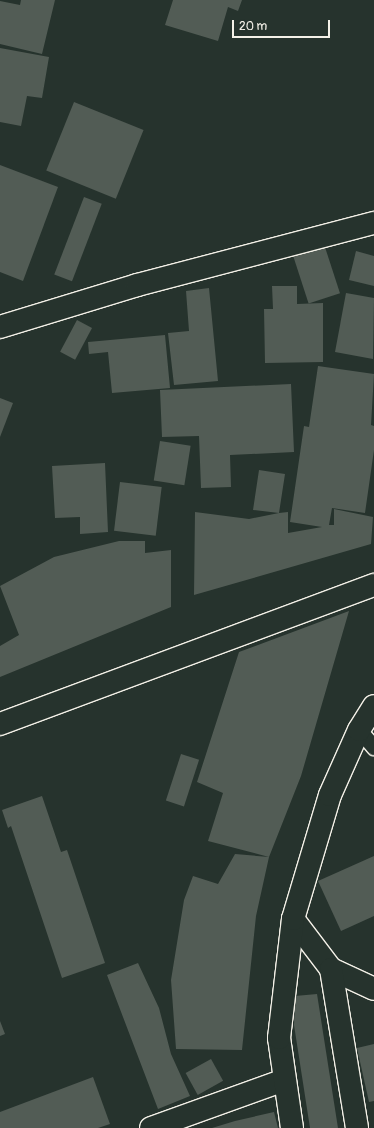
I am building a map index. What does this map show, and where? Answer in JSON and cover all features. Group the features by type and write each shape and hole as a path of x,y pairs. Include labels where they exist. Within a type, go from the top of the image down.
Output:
{"street":[{"path":"0,327 137,285 374,223"},
{"path":"0,724 374,584"},
{"path":"292,1128 279,1038 292,919 330,795 359,730 374,706"},
{"path":"292,919 331,969 362,1119"},
{"path":"331,969 374,989"},
{"path":"151,1128 284,1080"}],"lane":[{"path":"359,730 374,747"}],"building":[{"path":"21,0 55,0 42,54 0,44 0,1 20,5"},
{"path":"173,0 242,0 238,11 228,7 218,41 165,25"},
{"path":"0,48 49,57 42,98 27,96 21,126 0,122"},
{"path":"74,102 144,130 116,199 46,171"},
{"path":"0,165 58,187 23,281 0,272"},
{"path":"84,197 102,204 72,281 54,274"},
{"path":"323,241 340,293 309,304 292,251"},
{"path":"356,251 374,256 374,286 349,280"},
{"path":"272,286 297,286 297,304 323,303 323,362 265,363 264,309 273,309"},
{"path":"209,288 218,381 174,385 168,333 189,331 186,291"},
{"path":"346,293 374,298 373,359 335,352"},
{"path":"77,320 92,328 75,360 60,352"},
{"path":"165,335 170,388 112,393 108,352 89,354 88,342"},
{"path":"318,366 374,374 371,425 374,426 374,450 365,513 332,508 329,525 334,525 334,509 373,517 371,544 194,595 195,512 249,519 288,512 288,533 322,527 290,522 304,426 309,427"},
{"path":"291,384 294,452 230,455 231,487 201,488 199,436 162,437 160,390"},
{"path":"0,398 13,403 0,437"},
{"path":"160,441 191,446 184,485 154,481"},
{"path":"105,463 108,532 80,534 80,517 55,518 52,466"},
{"path":"259,470 285,474 279,513 253,510"},
{"path":"120,482 162,487 156,536 114,531"},
{"path":"119,541 145,541 145,553 171,550 171,607 0,677 0,646 19,635 0,586 54,557"},
{"path":"349,611 301,776 269,857 208,841 223,793 197,782 239,652"},
{"path":"181,754 199,760 184,806 166,801"},
{"path":"42,796 61,852 67,850 105,963 62,978 11,826 8,828 2,810"},
{"path":"235,854 269,857 256,916 242,1050 176,1049 171,980 184,900 193,876 218,884"},
{"path":"374,856 374,916 341,931 318,881"},
{"path":"138,963 159,1008 171,1054 190,1096 158,1109 107,975"},
{"path":"317,994 338,1128 310,1128 294,1025 295,996"},
{"path":"0,1021 5,1034 0,1036"},
{"path":"374,1044 374,1101 369,1102 357,1048"},
{"path":"211,1059 223,1081 198,1095 186,1073"},
{"path":"93,1077 110,1124 98,1128 0,1128 0,1112"},
{"path":"274,1112 278,1128 212,1128 235,1121"}]}
